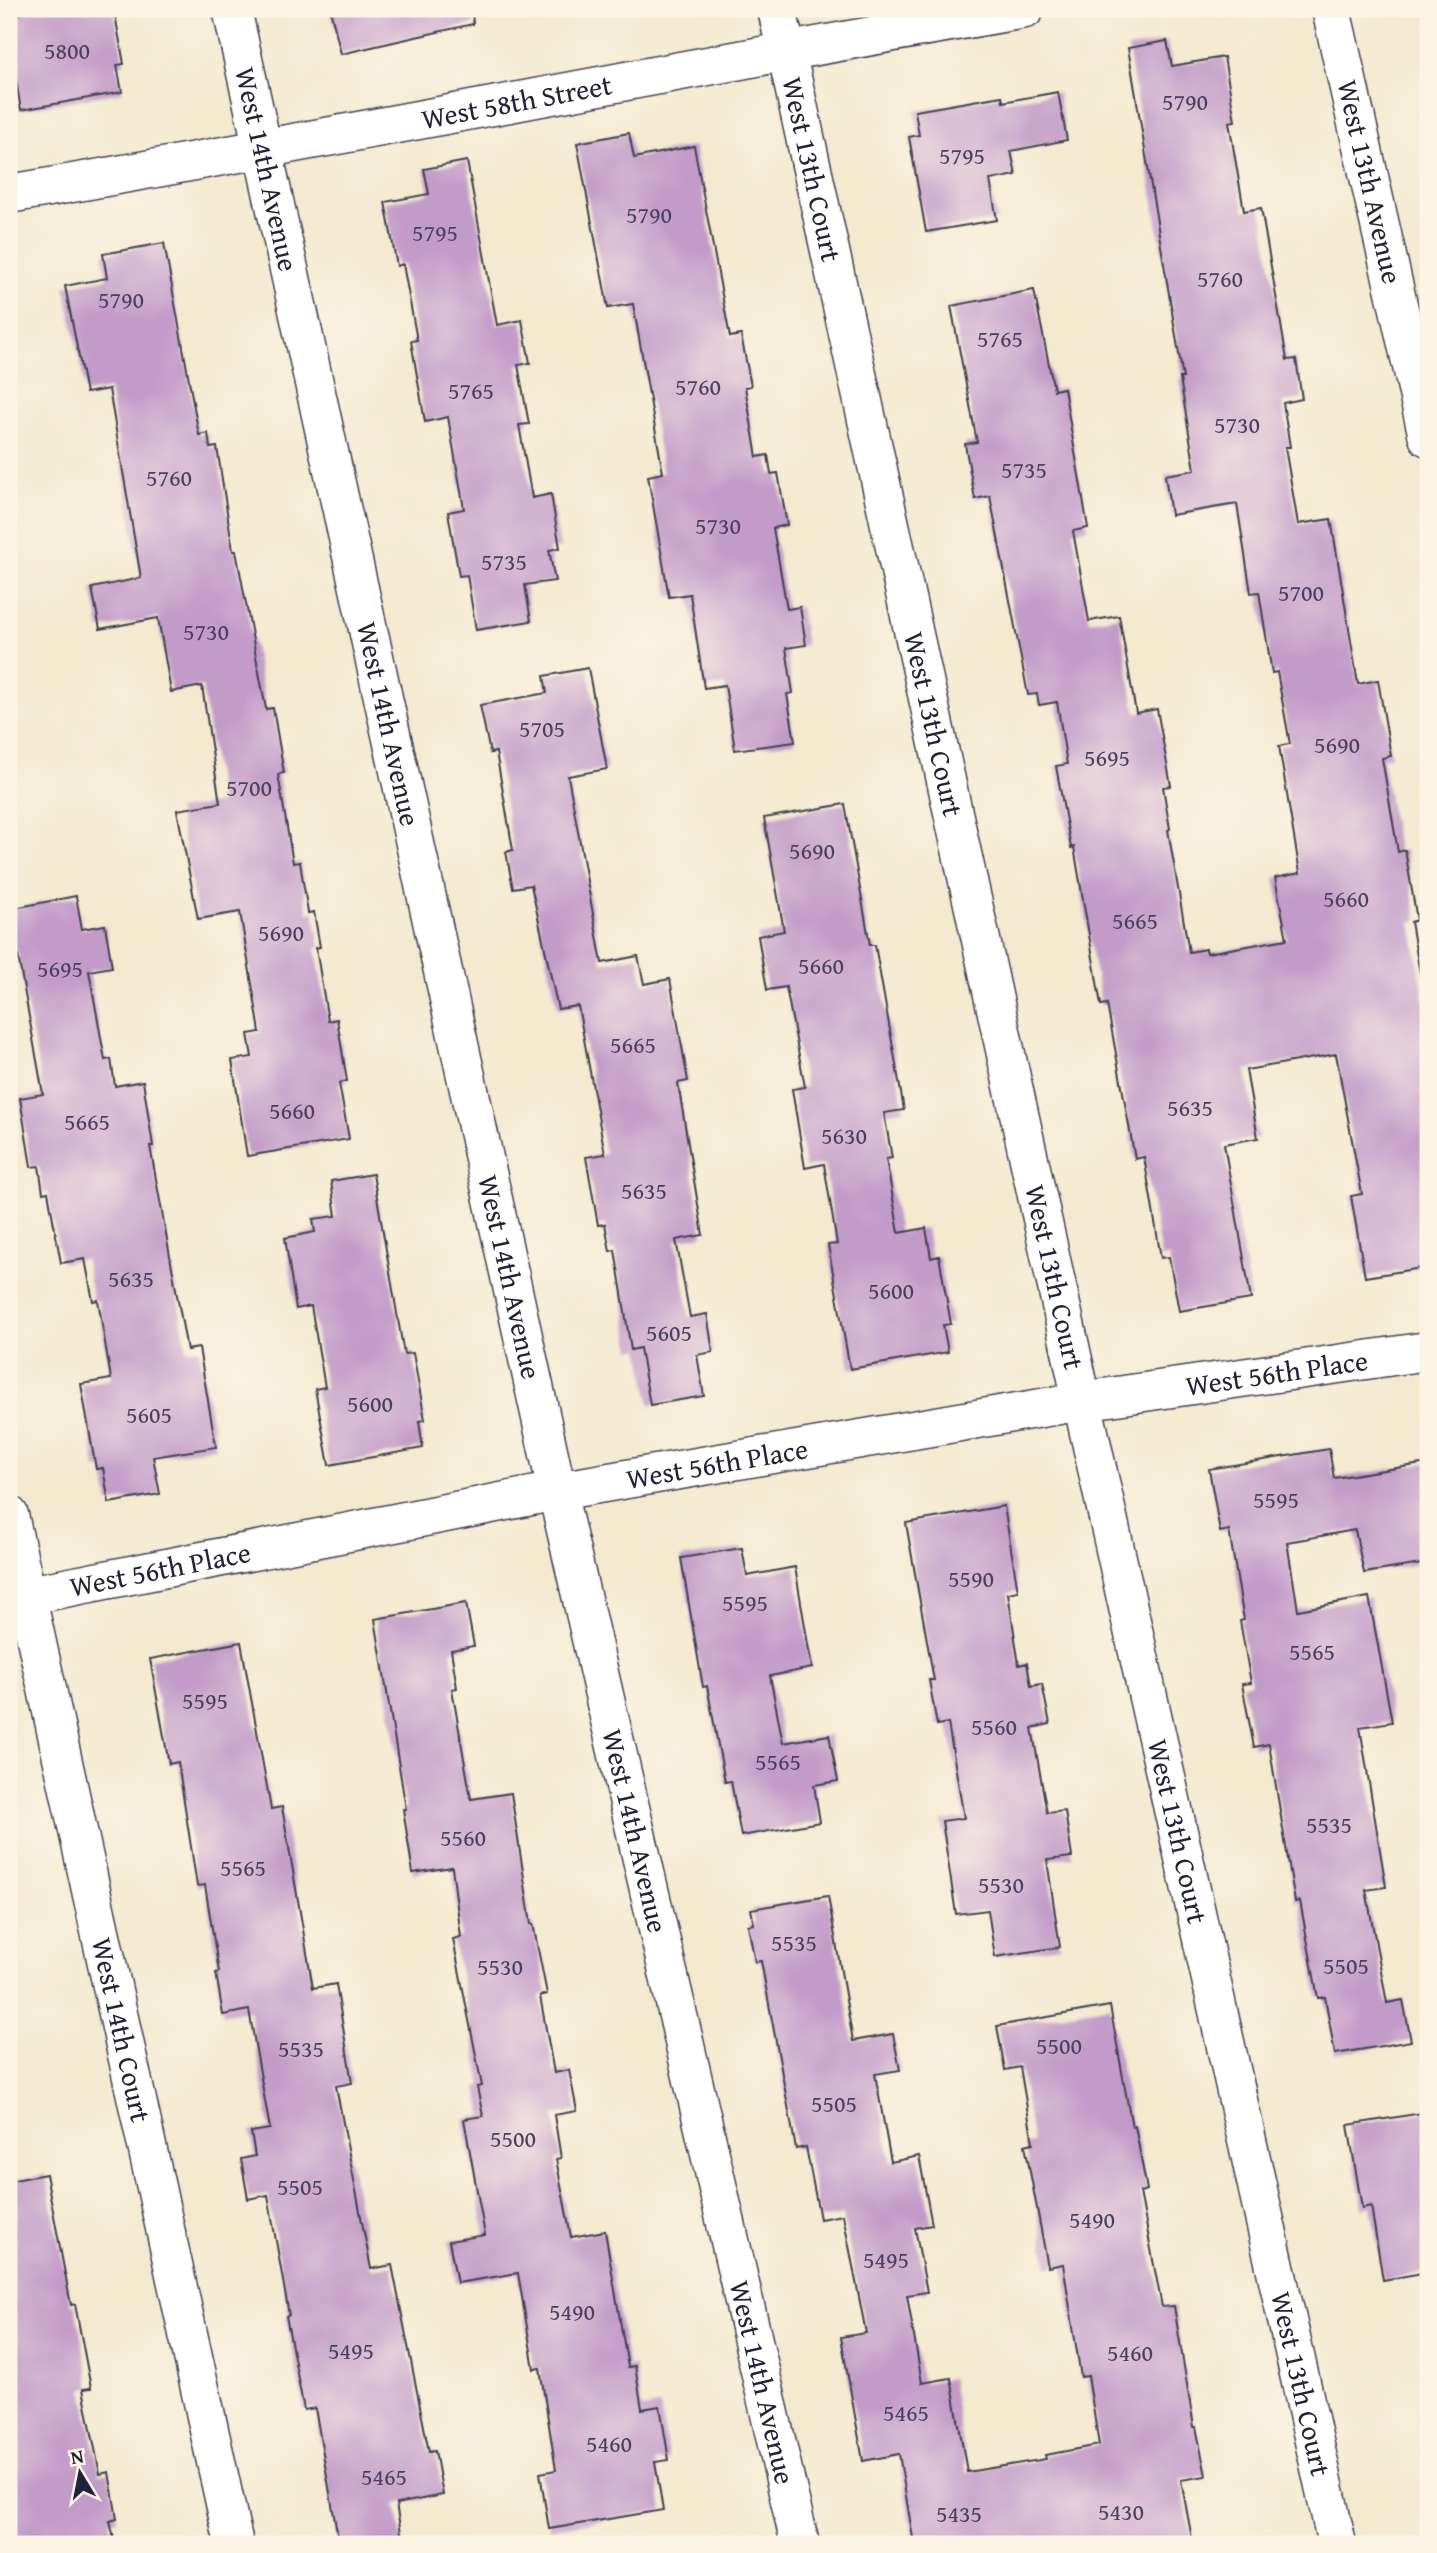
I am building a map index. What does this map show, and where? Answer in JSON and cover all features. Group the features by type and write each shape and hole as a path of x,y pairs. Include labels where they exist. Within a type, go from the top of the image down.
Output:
{"street":[{"name":"West 14th Avenue","path":"232,9 557,1491 800,2544"},
{"name":"West 13th Court","path":"777,9 1082,1401 1337,2544"},
{"name":"West 58th Street","path":"9,194 264,150 786,50 1025,9"},
{"name":"West 13th Avenue","path":"1331,9 1428,437"},
{"name":"West 56th Place","path":"17,1597 557,1491 1082,1401 1428,1351"},
{"name":"West 14th Court","path":"9,1515 17,1597 234,2544"}],"building":[{"path":"19,9 114,9 124,64 117,65 122,92 21,110 9,38 9,16 20,14"},
{"path":"330,9 472,9 473,24 341,54"},
{"path":"1167,41 1172,66 1224,57 1235,121 1229,122 1244,211 1261,208 1287,360 1296,359 1302,399 1283,403 1290,447 1285,447 1298,524 1331,519 1358,684 1378,680 1391,756 1382,758 1398,852 1405,850 1417,920 1411,922 1428,1019 1428,1267 1365,1277 1351,1196 1362,1194 1336,1054 1246,1070 1258,1138 1224,1144 1251,1299 1179,1311 1169,1257 1161,1258 1144,1157 1135,1159 1107,1004 1101,1005 1074,847 1071,848 1056,766 1067,764 1057,702 1039,705 1037,694 1028,695 990,496 975,499 965,444 977,442 951,306 1034,290 1054,390 1064,388 1088,528 1073,531 1089,621 1119,616 1136,713 1157,709 1171,786 1163,787 1170,829 1168,830 1189,952 1206,949 1207,953 1287,939 1275,878 1300,873 1279,746 1290,744 1277,672 1272,673 1259,592 1251,593 1237,504 1171,515 1165,475 1195,470 1180,378 1183,378 1128,48"},
{"path":"1058,92 1067,140 1011,151 1016,175 990,180 997,220 926,232 909,137 919,135 915,111 1002,96 1003,102"},
{"path":"629,133 634,158 694,146 730,337 741,335 751,386 745,387 757,457 768,455 771,474 778,473 787,525 773,528 787,609 800,607 806,645 786,648 793,693 787,694 795,742 735,750 725,685 704,688 690,594 669,597 648,476 663,473 633,304 608,308 577,143"},
{"path":"467,161 497,325 522,320 530,363 518,365 529,424 519,425 532,498 551,494 560,548 549,550 555,581 525,585 531,621 476,630 467,575 459,576 448,512 464,509 448,417 425,422 411,341 417,340 403,264 397,266 385,202 429,194 424,169"},
{"path":"164,243 199,435 208,433 210,448 217,447 233,551 236,551 266,709 273,708 284,773 278,774 293,863 300,862 308,913 314,912 320,947 316,948 328,1021 337,1019 347,1081 339,1083 349,1139 247,1156 232,1060 252,1057 248,1034 260,1032 240,912 198,919 177,810 220,803 202,686 171,692 158,618 100,629 92,588 141,578 109,389 86,393 65,286 107,278 103,254"},
{"path":"588,668 607,769 568,776 589,892 602,963 638,956 644,984 670,979 688,1081 678,1083 703,1235 676,1240 690,1317 707,1314 713,1352 697,1355 704,1396 650,1405 640,1348 631,1350 615,1250 610,1251 605,1224 598,1225 586,1157 605,1154 578,1006 558,1009 531,885 513,888 506,852 513,850 496,752 490,753 480,705 547,693 544,676"},
{"path":"845,804 870,945 875,945 904,1110 884,1113 892,1158 886,1159 899,1233 926,1228 931,1258 939,1256 951,1324 943,1325 948,1352 850,1369 828,1245 837,1244 824,1164 805,1168 792,1089 805,1087 786,987 767,990 758,936 784,931 764,818"},
{"path":"76,896 82,929 105,925 112,967 89,971 105,1060 111,1059 115,1086 143,1081 153,1146 150,1146 187,1350 199,1348 216,1447 153,1457 160,1494 109,1503 103,1468 96,1469 81,1384 111,1379 98,1300 93,1301 85,1259 61,1263 48,1192 43,1193 39,1166 31,1167 20,1098 43,1094 17,950 9,951 9,909"},
{"path":"373,1174 404,1354 413,1353 425,1420 419,1421 423,1448 329,1465 315,1389 325,1387 311,1306 296,1309 285,1238 315,1232 313,1219 336,1216 331,1181"},
{"path":"1329,1449 1334,1478 1428,1463 1428,1563 1364,1573 1355,1530 1287,1542 1298,1610 1369,1597 1392,1722 1360,1727 1386,1887 1366,1890 1387,2003 1403,2000 1411,2041 1335,2054 1325,1997 1318,1998 1300,1901 1295,1902 1269,1744 1254,1747 1242,1684 1251,1683 1240,1621 1244,1620 1229,1530 1220,1532 1209,1469"},
{"path":"1004,1506 1018,1591 1008,1593 1019,1665 1027,1663 1031,1686 1042,1684 1050,1724 1032,1728 1047,1813 1065,1811 1072,1857 1047,1860 1060,1947 995,1957 988,1910 956,1914 942,1821 964,1818 948,1723 937,1725 929,1680 934,1680 906,1523"},
{"path":"742,1548 747,1576 795,1567 812,1668 770,1676 783,1743 829,1735 838,1781 814,1785 820,1822 741,1836 731,1781 725,1782 707,1686 703,1687 681,1558"},
{"path":"466,1603 474,1646 451,1650 457,1688 452,1689 471,1799 511,1793 531,1924 547,1994 540,1996 554,2073 569,2070 577,2111 554,2115 561,2158 556,2159 571,2237 605,2231 628,2367 635,2366 642,2409 660,2406 669,2460 655,2462 663,2510 549,2529 540,2473 556,2470 540,2368 534,2369 518,2273 457,2283 449,2241 485,2235 464,2119 483,2116 477,2087 482,2086 453,1939 461,1937 452,1867 413,1873 403,1809 406,1809 375,1619"},
{"path":"241,1642 271,1809 282,1807 313,1988 336,1984 352,2083 336,2086 371,2269 392,2265 429,2452 435,2451 443,2495 396,2504 403,2544 339,2544 315,2408 304,2410 286,2316 289,2315 268,2195 248,2199 241,2159 255,2156 251,2132 270,2129 249,2010 223,2015 205,1885 197,1886 178,1762 169,1764 150,1659"},
{"path":"828,1896 853,2041 893,2034 900,2070 875,2074 891,2162 919,2156 932,2225 915,2228 927,2292 907,2295 922,2383 951,2378 967,2472 1046,2459 1045,2455 1099,2445 1088,2376 1081,2377 1063,2264 1048,2267 1025,2145 1033,2143 1020,2067 1005,2070 997,2026 1110,2006 1132,2127 1135,2126 1147,2190 1140,2192 1162,2307 1174,2306 1194,2427 1206,2476 1181,2480 1193,2544 914,2544 899,2454 863,2461 841,2337 866,2333 843,2215 820,2219 806,2147 796,2149 761,1961 755,1962 748,1925 754,1924 751,1909"},
{"path":"1428,2112 1428,2272 1383,2280 1371,2206 1362,2208 1348,2125"},
{"path":"46,2174 71,2305 75,2304 91,2388 83,2389 100,2474 109,2472 117,2519 110,2521 115,2544 9,2544 9,2181"}]}
